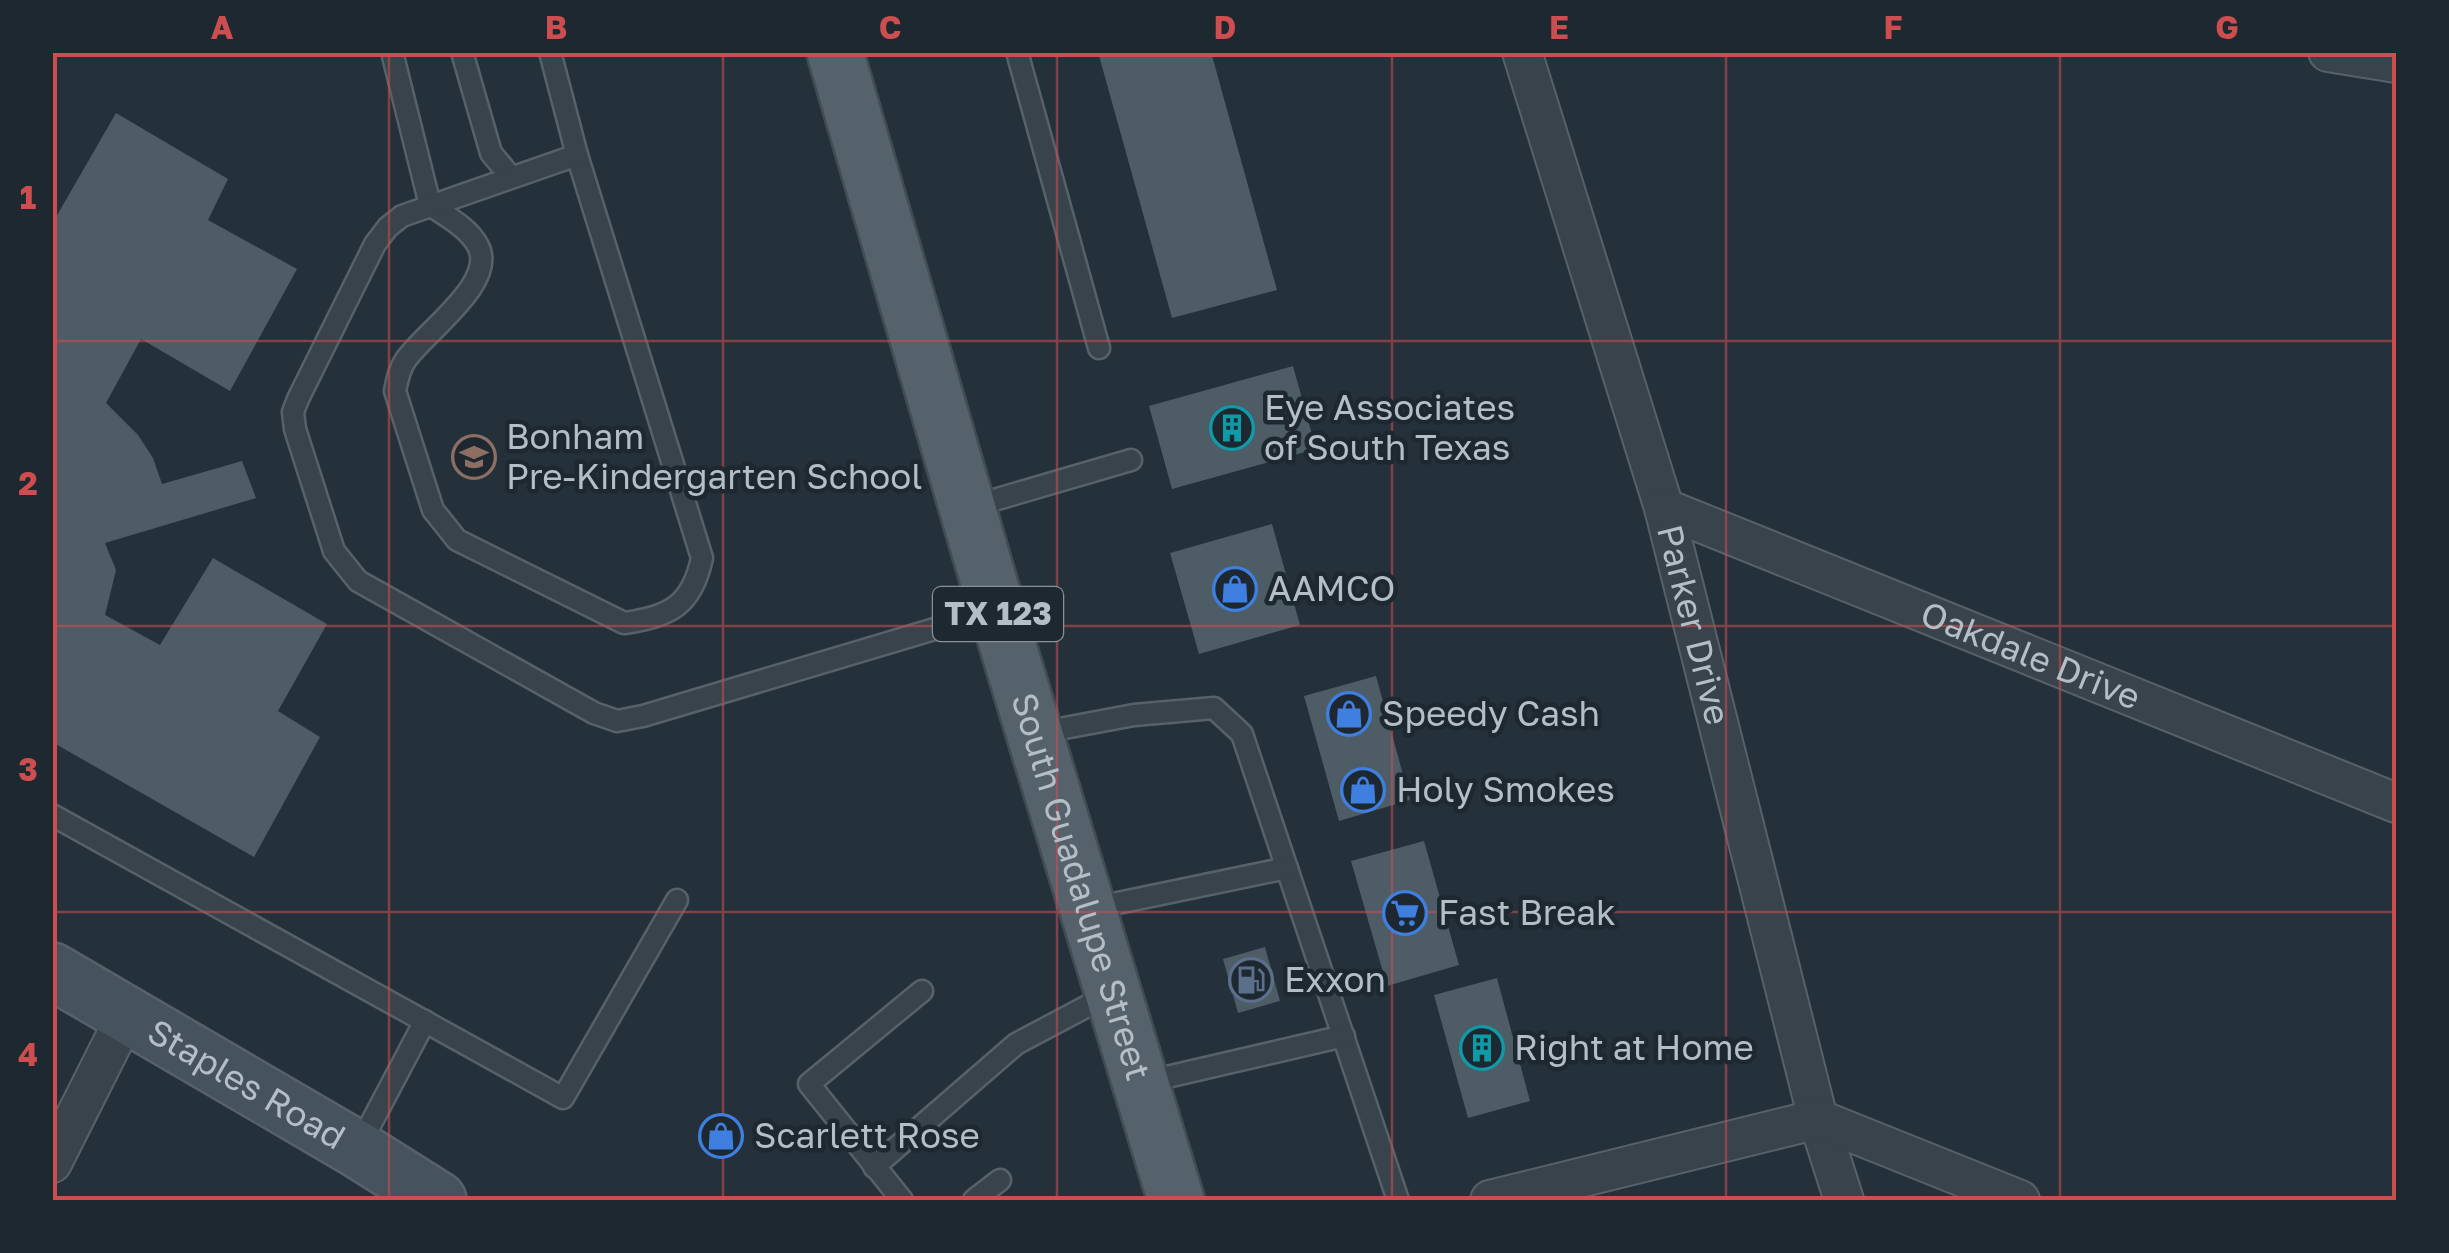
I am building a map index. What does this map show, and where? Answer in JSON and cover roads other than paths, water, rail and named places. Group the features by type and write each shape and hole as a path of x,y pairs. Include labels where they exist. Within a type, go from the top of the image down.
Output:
{"main road":[{"name":"South Guadalupe Street","path":"834,52 997,610 1176,1200"},
{"name":"Staples Road","path":"52,971 357,1148 438,1200"}],"street":[{"name":"Parker Drive","path":"1522,52 1664,508 1818,1119 1844,1200"},
{"path":"2328,52 2396,62"},
{"name":"Oakdale Drive","path":"1664,508 2396,803"},
{"path":"52,1163 127,1014"},
{"path":"1513,1198 1818,1119 2020,1200"}],"lane":[{"path":"392,52 430,206 459,225 478,246 482,258 481,272 469,289 406,359 398,375 395,391 433,510 457,540 624,624 654,619 679,606 697,580 702,558 577,155 550,52"},
{"path":"462,52 490,154 511,178"},
{"path":"1018,52 1099,348"},
{"path":"577,155 402,216 375,244 294,412 294,429 334,552 358,581 594,712 617,721 997,610"},
{"path":"968,508 1131,460"},
{"path":"1035,734 1134,715 1214,708 1242,734 1398,1200"},
{"path":"52,815 562,1098 677,900"},
{"path":"1088,909 1287,868"},
{"path":"902,1200 809,1084 922,991"},
{"path":"874,1167 1016,1044 1114,992"},
{"path":"357,1148 424,1022"},
{"path":"1141,1083 1344,1036"},
{"path":"974,1200 1000,1180"}],"place":[{"name":"Eye Associates of South Texas","path":"1232,428"},
{"name":"Bonham Pre-Kindergarten School","path":"474,457"},
{"name":"AAMCO","path":"1235,589"},
{"name":"Speedy Cash","path":"1349,714"},
{"name":"Holy Smokes","path":"1363,790"},
{"name":"Fast Break","path":"1405,913"},
{"name":"Exxon","path":"1251,980"},
{"name":"Right at Home","path":"1482,1048"},
{"name":"Scarlett Rose","path":"721,1136"}]}
